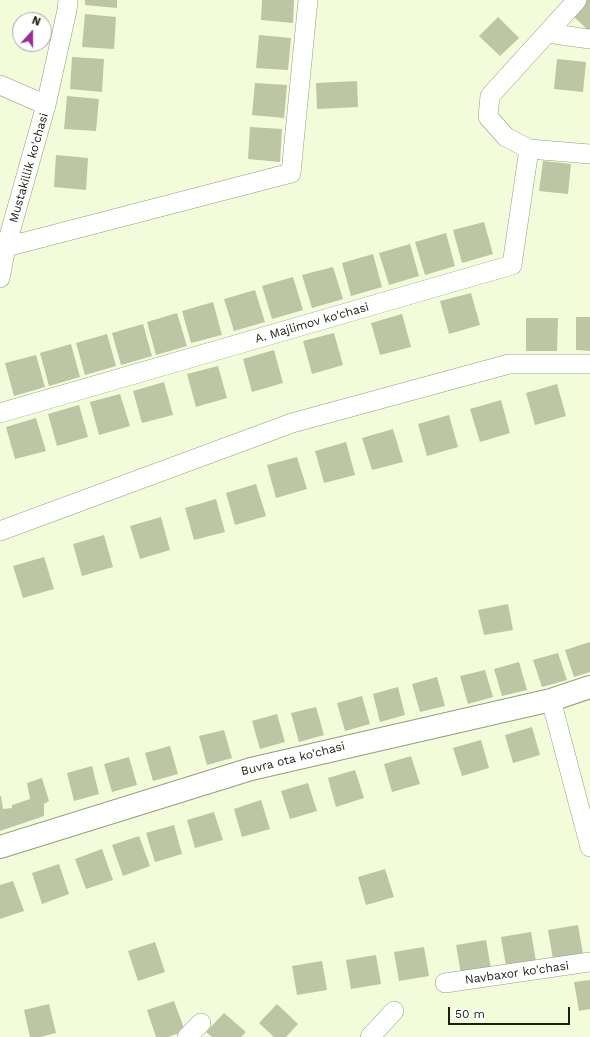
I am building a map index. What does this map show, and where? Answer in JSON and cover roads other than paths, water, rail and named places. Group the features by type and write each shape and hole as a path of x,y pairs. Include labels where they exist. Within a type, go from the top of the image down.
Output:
{"main road":[{"name":"Buvra ota ko'chasi","path":"0,847 251,768 551,700 590,687"}],"street":[{"name":"Mustakillik ko'chasi","path":"0,278 6,247 46,105 68,0"},
{"path":"6,247 290,173 308,0"},
{"path":"577,0 490,96 488,117 506,137 529,149 590,154"},
{"path":"547,33 590,39"},
{"name":"Mustakillik ko'chasi","path":"0,85 46,105"},
{"name":"A. Majlimov ko'chasi","path":"0,413 512,265 529,149"},
{"path":"0,531 292,423 509,364 590,364"},
{"path":"551,700 590,847"},
{"name":"Navbaxor ko'chasi","path":"445,983 590,962"},
{"path":"370,1037 394,1011"},
{"path":"187,1037 201,1023"}]}
